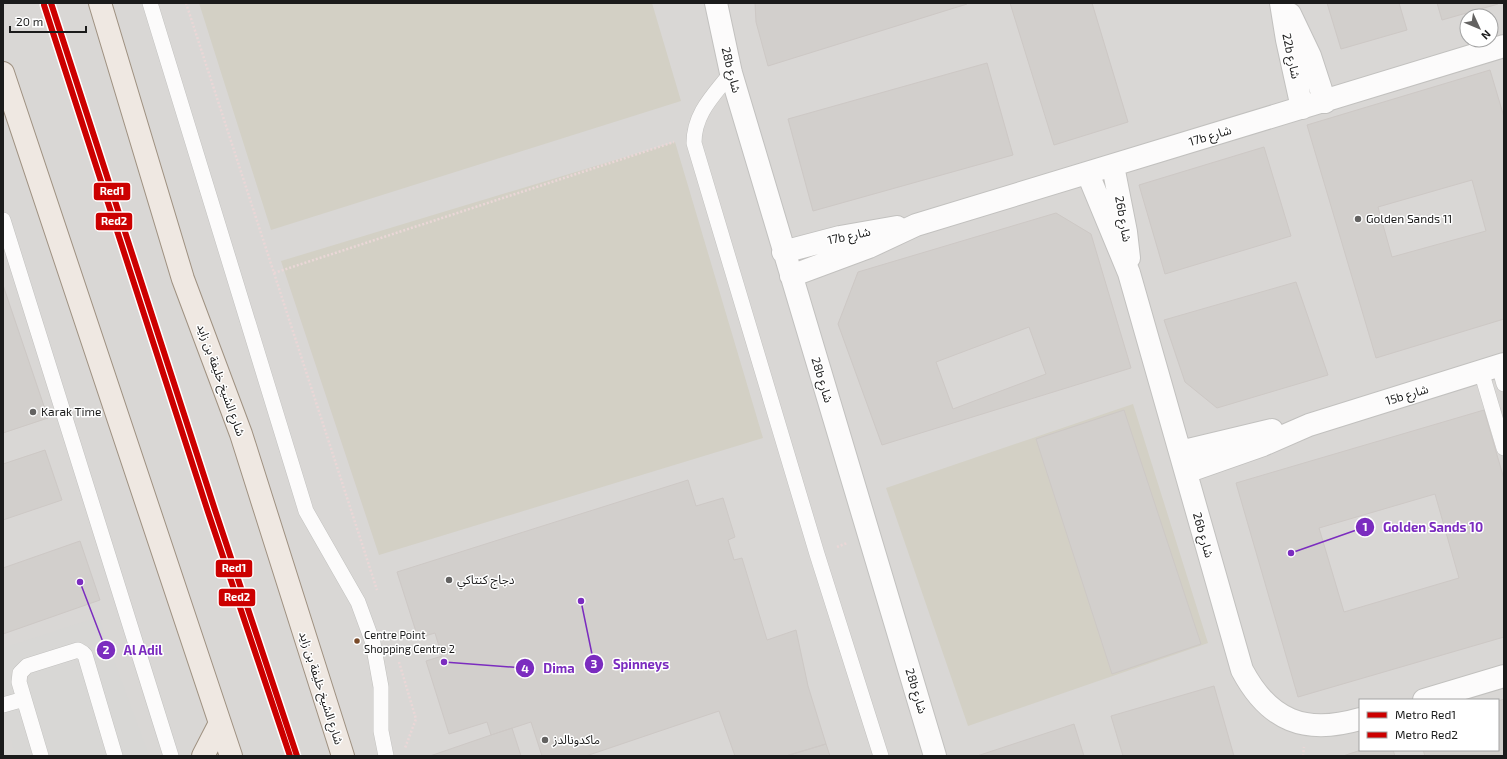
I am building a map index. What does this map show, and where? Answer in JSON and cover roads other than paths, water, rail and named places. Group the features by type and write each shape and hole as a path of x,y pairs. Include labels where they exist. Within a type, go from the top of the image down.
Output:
{"main road":[{"name":"شارع الشيخ خليفة بن زايد","path":"100,3 183,279 241,434 343,756"},
{"path":"3,72 231,756"},
{"path":"203,756 220,724"}],"street":[{"name":"28b شارع","path":"716,3 731,73 783,252 870,536 935,756"},
{"name":"22b شارع","path":"1283,3 1310,56 1325,102"},
{"name":"22b شارع","path":"1283,3 1287,40 1302,108"},
{"name":"17b شارع","path":"791,276 869,247 916,225 1325,102 1504,46"},
{"name":"26b شارع","path":"1113,166 1128,245 1129,273"},
{"name":"26b شارع","path":"1088,174 1118,250 1129,273 1242,670 1252,690 1267,706 1286,718 1307,725 1328,726 1355,720"},
{"name":"17b شارع","path":"783,252 864,232 916,225"},
{"name":"15b شارع","path":"1183,462 1259,432 1309,425 1497,371"},
{"path":"1427,699 1504,676"}],"lane":[{"path":"150,3 306,511 358,602 373,643 381,687 382,731 386,756"},
{"path":"731,73 696,122 694,143 817,554 881,756"},
{"path":"3,220 171,756"},
{"path":"1497,371 1504,448"},
{"path":"41,756 24,699 19,678 20,672 23,669 75,651 81,651 85,655 114,756"},
{"path":"3,705 24,699"}],"metro line":[{"name":"Red1","path":"51,3 215,510 297,756"},
{"name":"Red2","path":"44,5 208,512 290,756"}],"place":[{"name":"Golden Sands 11","path":"1358,219"},
{"name":"Karak Time","path":"33,412"},
{"name":"Golden Sands 10","path":"1291,553"},
{"name":"دجاج كنتاكي","path":"449,580"},
{"name":"Al Adil","path":"80,582"},
{"name":"Spinneys","path":"581,601"},
{"name":"Centre Point Shopping Centre 2","path":"357,641"},
{"name":"Dima","path":"444,662"},
{"name":"ماكدونالدز","path":"545,740"}]}
